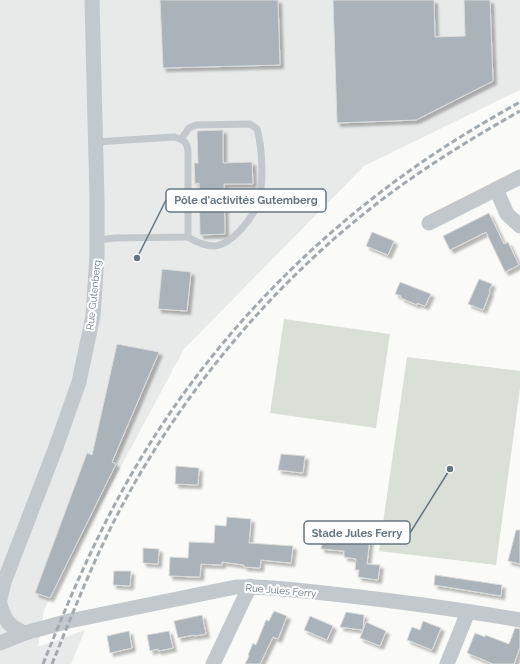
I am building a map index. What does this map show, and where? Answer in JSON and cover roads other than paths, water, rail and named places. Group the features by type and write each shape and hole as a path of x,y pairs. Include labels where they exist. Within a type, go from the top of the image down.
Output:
{"street":[{"name":"Rue Gutenberg","path":"0,599 4,582 56,447 79,382 93,316 97,240 92,0"},
{"path":"428,223 520,177"},
{"path":"496,190 507,214 520,226"},
{"path":"213,664 250,586"},
{"name":"Rue Jules Ferry","path":"0,643 25,633 69,622 222,588 250,586 399,601 520,620"},
{"path":"0,604 3,615 8,624 14,629 25,633"},
{"path":"447,664 468,612"}],"lane":[{"path":"97,240 116,238 188,237 200,244 214,246 224,244 236,234 251,217 259,200 261,185 260,141 257,129 250,124 196,125 189,128 181,139"},
{"path":"96,142 174,137 181,139 187,145 188,237"}],"railway":[{"path":"43,664 84,568 118,498 157,432 186,390 217,350 285,275 322,240 361,208 430,157 474,128 520,102"},
{"path":"52,664 94,563 123,504 150,457 179,412 246,327 283,287 363,214 434,163 520,111"}],"place":[{"name":"Pôle d'activités Gutemberg","path":"137,258"},
{"name":"Stade Jules Ferry","path":"450,469"}]}
